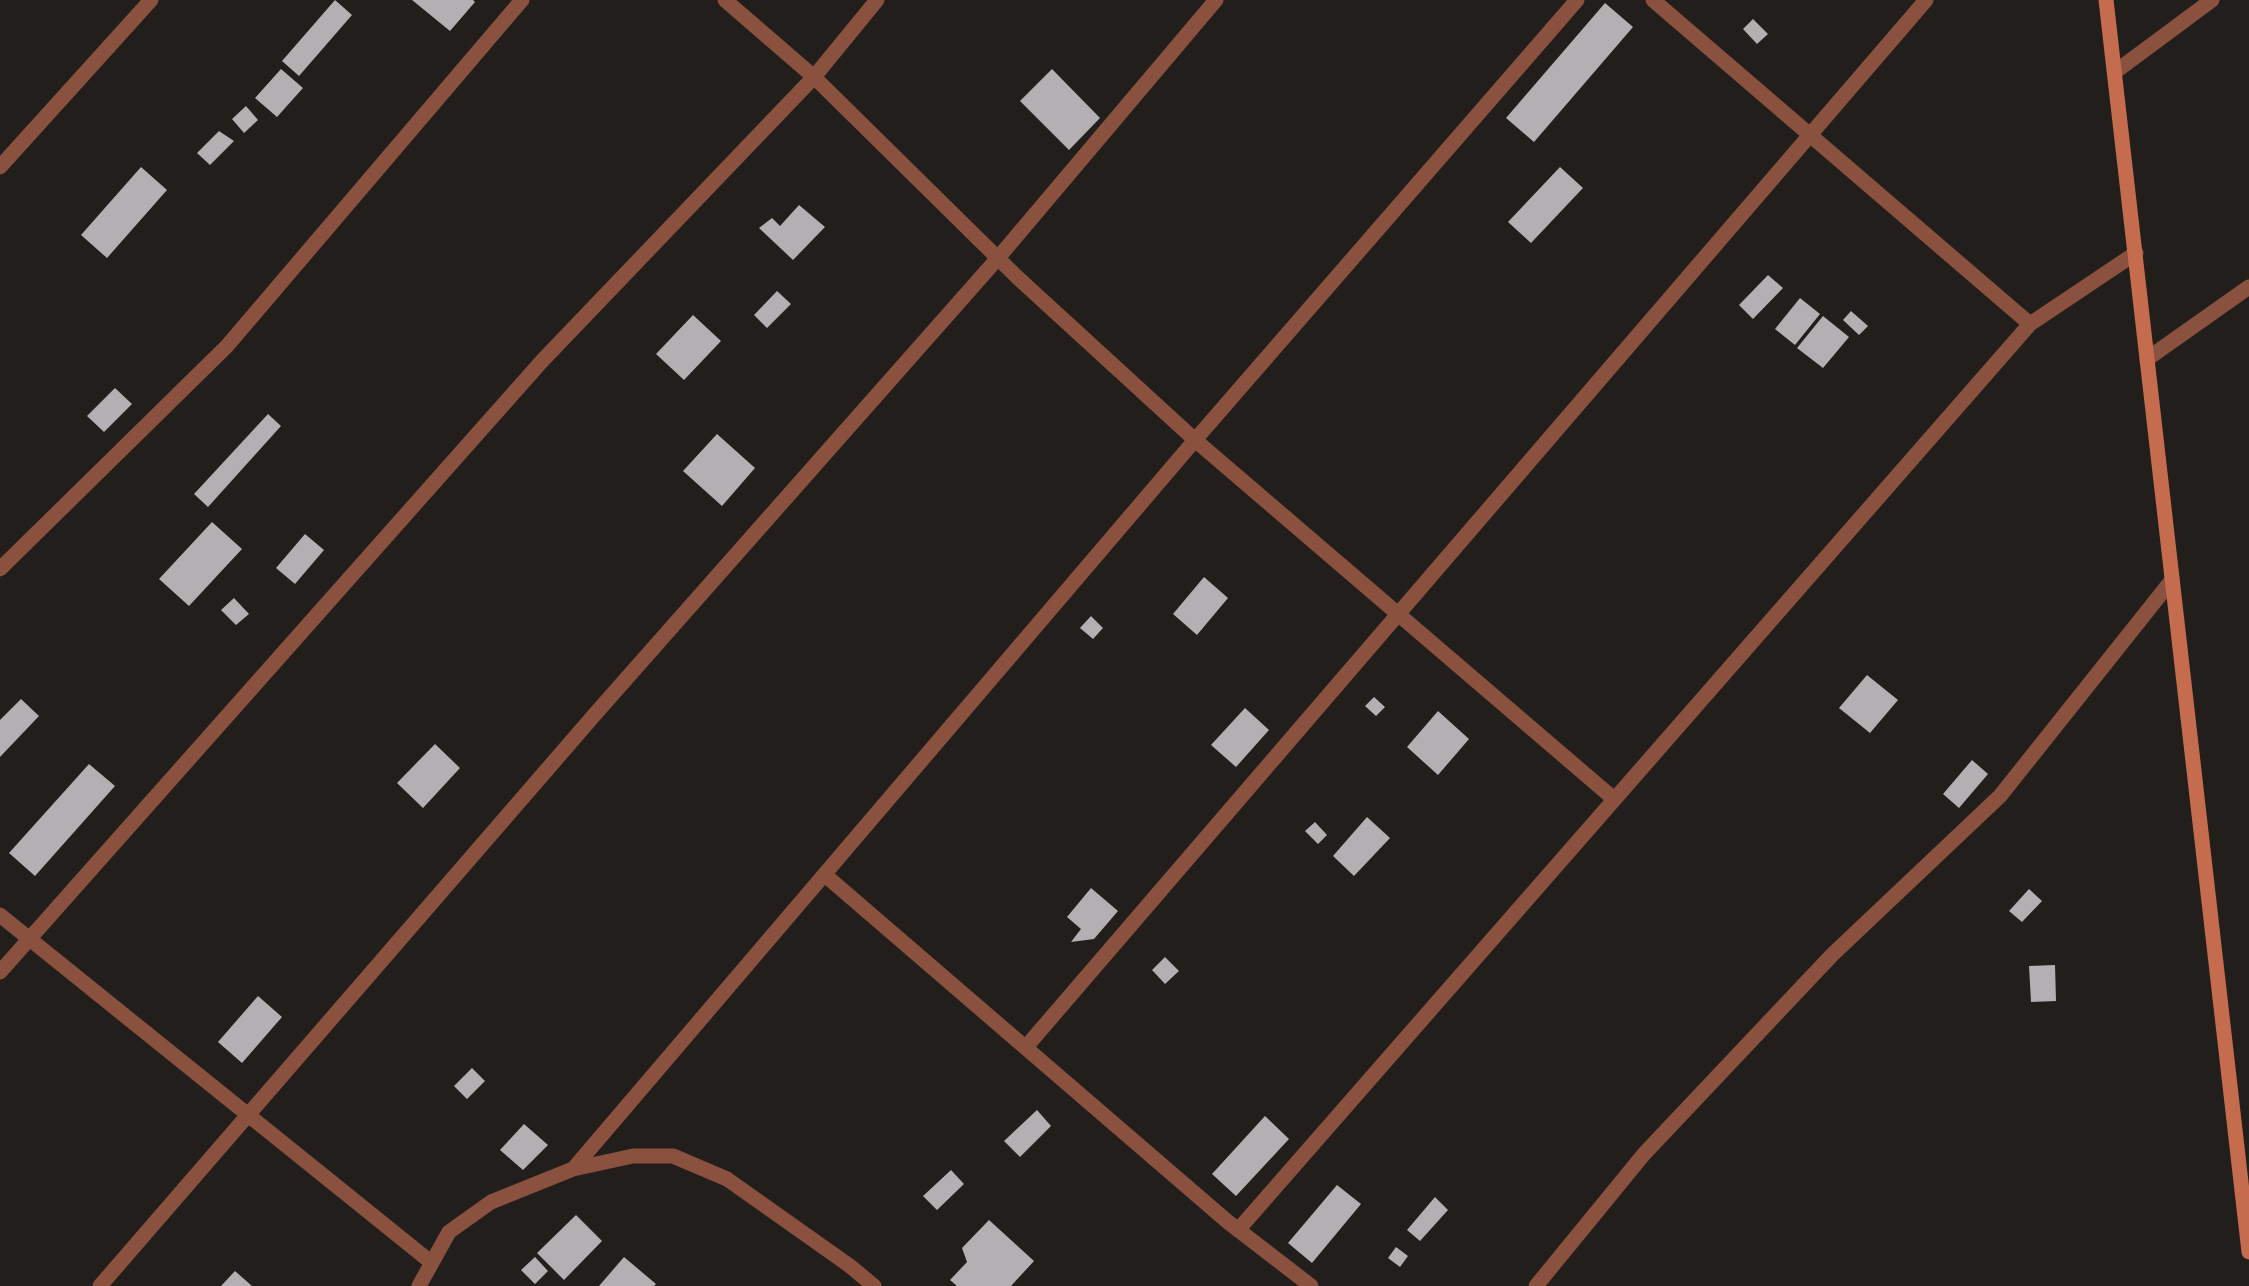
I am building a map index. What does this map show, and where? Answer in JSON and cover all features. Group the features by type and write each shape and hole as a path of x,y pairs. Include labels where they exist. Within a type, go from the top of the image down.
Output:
{"street":[{"path":"0,167 151,0"},
{"path":"0,569 226,346 522,0"},
{"path":"725,0 814,76 998,258 1195,440 1614,799"},
{"path":"0,972 542,361 814,76 877,0"},
{"path":"100,1286 596,713 998,258 1216,0"},
{"path":"573,1169 1195,440 1577,0"},
{"path":"1653,0 2030,324"},
{"path":"1026,1047 1396,613 1926,0"},
{"path":"2106,0 2249,1252"},
{"path":"2115,72 2212,0"},
{"path":"1238,1230 2030,324 2136,253"},
{"path":"2147,359 2249,287"},
{"path":"1536,1286 1644,1154 1832,955 2000,796 2172,580"},
{"path":"825,875 1238,1230 1311,1286"},
{"path":"0,915 432,1263"},
{"path":"420,1286 449,1232 491,1202 573,1169 633,1156 673,1156 727,1179 850,1266 874,1286"}],"building":[{"path":"335,0 352,15 299,76 282,61"},
{"path":"412,0 473,0 475,2 450,31"},
{"path":"1605,3 1633,27 1534,142 1506,118"},
{"path":"1753,19 1768,34 1757,44 1743,29"},
{"path":"281,69 303,88 277,117 255,98"},
{"path":"1052,69 1100,118 1069,150 1020,101"},
{"path":"246,106 258,120 244,133 232,119"},
{"path":"219,131 234,141 210,165 197,153"},
{"path":"141,167 167,190 107,258 81,235"},
{"path":"1560,167 1583,188 1531,243 1508,222"},
{"path":"799,205 825,227 793,260 759,228 772,218 780,226"},
{"path":"1768,275 1783,288 1753,319 1739,305"},
{"path":"777,291 791,304 767,328 754,315"},
{"path":"1800,298 1820,314 1795,345 1775,329"},
{"path":"1851,311 1868,326 1859,335 1843,320"},
{"path":"693,315 721,341 684,380 656,354"},
{"path":"1823,316 1849,337 1823,368 1797,348"},
{"path":"115,388 132,404 104,432 87,416"},
{"path":"268,414 281,426 208,507 194,494"},
{"path":"717,434 755,468 722,506 683,471"},
{"path":"212,522 242,549 189,606 159,579"},
{"path":"305,534 324,550 295,584 276,568"},
{"path":"1204,577 1228,598 1197,635 1173,614"},
{"path":"234,598 249,614 236,625 221,610"},
{"path":"1091,616 1103,628 1093,639 1080,628"},
{"path":"1867,675 1898,700 1870,733 1839,708"},
{"path":"1374,697 1385,707 1376,716 1365,706"},
{"path":"21,699 39,716 0,757 0,720"},
{"path":"1245,708 1269,730 1236,767 1211,745"},
{"path":"1438,711 1469,739 1438,775 1407,747"},
{"path":"435,744 460,768 423,808 397,783"},
{"path":"1972,760 1988,774 1959,808 1943,794"},
{"path":"89,764 115,786 35,876 9,853"},
{"path":"1367,817 1390,838 1354,876 1333,856"},
{"path":"1315,822 1327,835 1318,844 1305,831"},
{"path":"1091,888 1118,911 1094,939 1071,942 1081,929 1067,917"},
{"path":"2029,889 2042,901 2022,922 2009,911"},
{"path":"1165,957 1179,971 1165,984 1152,970"},
{"path":"2055,965 2056,1001 2031,1002 2029,966"},
{"path":"258,996 282,1017 242,1063 218,1042"},
{"path":"472,1068 485,1081 467,1099 454,1086"},
{"path":"1037,1110 1051,1126 1020,1157 1004,1141"},
{"path":"1265,1116 1289,1139 1236,1196 1212,1174"},
{"path":"524,1124 548,1145 523,1170 500,1150"},
{"path":"951,1170 964,1184 937,1210 923,1196"},
{"path":"1337,1185 1361,1204 1312,1263 1288,1243"},
{"path":"1435,1197 1448,1210 1420,1241 1407,1230"},
{"path":"576,1215 602,1241 564,1280 537,1253"},
{"path":"989,1220 1034,1261 1011,1286 957,1286 950,1280 967,1262 962,1248"},
{"path":"1396,1247 1408,1256 1400,1267 1388,1258"},
{"path":"535,1257 548,1271 535,1284 521,1270"},
{"path":"624,1257 656,1284 654,1286 599,1286"},
{"path":"235,1271 252,1286 221,1286"}]}
